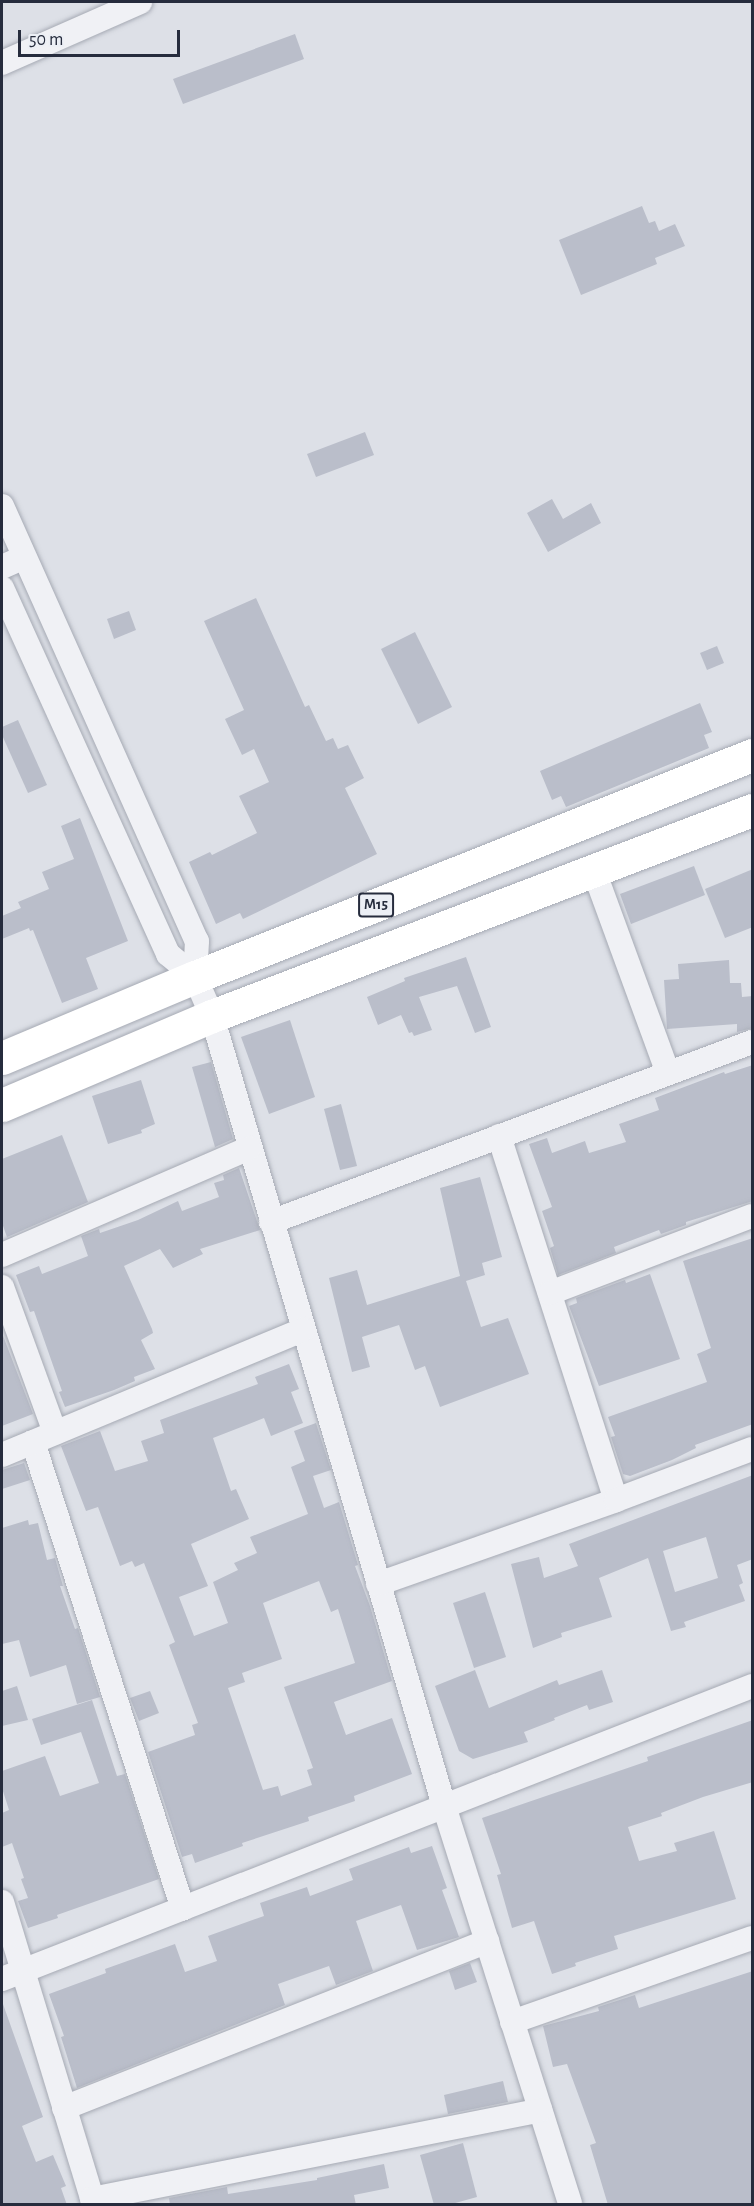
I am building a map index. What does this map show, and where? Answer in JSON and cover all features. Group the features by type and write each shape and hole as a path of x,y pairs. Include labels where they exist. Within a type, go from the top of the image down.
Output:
{"highway":[{"name":"M15","path":"2,1058 195,977 753,755"},
{"path":"2,1105 212,1016 753,810"}],"street":[{"path":"2,63 140,2"},
{"path":"2,506 197,941 195,977"},
{"path":"2,567 24,557"},
{"path":"2,588 168,954 195,977 212,1016 444,1806 570,2205"},
{"path":"594,871 668,1073"},
{"path":"271,1221 753,1042"},
{"path":"499,1136 616,1500"},
{"path":"2,1254 249,1148"},
{"path":"550,1293 753,1216"},
{"path":"2,1287 56,1432"},
{"path":"2,1455 303,1330"},
{"path":"33,1442 183,1908"},
{"path":"378,1584 753,1449"},
{"path":"12,1975 753,1686"},
{"path":"2,1902 12,1975 64,2108 93,2202 540,2110"},
{"path":"512,2022 753,1938"},
{"path":"64,2108 487,1941"}],"building":[{"path":"295,34 304,59 183,104 173,79"},
{"path":"642,206 649,223 655,221 659,231 675,224 685,246 655,258 657,264 581,295 559,240"},
{"path":"365,432 374,455 316,477 307,454"},
{"path":"552,499 563,519 591,503 601,523 548,552 527,513"},
{"path":"256,598 305,707 309,705 326,741 333,738 338,749 348,745 364,778 345,788 377,854 243,919 240,913 216,924 189,862 210,852 212,855 257,833 239,796 269,782 254,749 242,755 225,719 244,710 204,621"},
{"path":"129,611 136,630 114,639 107,619"},
{"path":"415,632 452,707 418,724 381,649"},
{"path":"717,646 724,663 707,670 700,653"},
{"path":"700,703 712,732 704,735 709,748 566,807 561,796 552,800 540,771"},
{"path":"18,720 47,785 28,793 2,735 2,727"},
{"path":"80,818 128,941 86,958 98,989 62,1003 33,930 30,931 29,928 2,939 2,916 21,908 18,902 49,889 42,872 74,859 61,826"},
{"path":"694,866 705,895 631,924 620,894"},
{"path":"753,869 753,927 725,938 705,889"},
{"path":"466,957 491,1027 475,1033 457,986 419,997 432,1030 414,1036 412,1032 409,1033 401,1015 378,1025 367,997 405,981 404,978"},
{"path":"729,960 730,983 741,983 742,997 753,996 753,1028 737,1032 737,1024 667,1029 664,980 679,979 678,964"},
{"path":"290,1020 315,1097 269,1114 241,1037"},
{"path":"211,1062 233,1139 215,1147 192,1067"},
{"path":"753,1065 753,1201 686,1222 686,1225 661,1234 659,1230 614,1247 616,1253 558,1275 550,1248 554,1246 542,1211 552,1207 529,1144 547,1138 552,1153 585,1141 589,1153 626,1142 619,1124 659,1110 655,1098 724,1072 725,1074"},
{"path":"141,1080 155,1124 141,1130 142,1133 108,1144 92,1096"},
{"path":"341,1104 357,1166 340,1170 324,1109"},
{"path":"62,1135 88,1202 7,1237 2,1223 2,1159"},
{"path":"239,1168 260,1230 200,1249 203,1254 173,1268 160,1249 124,1266 152,1329 153,1333 141,1340 155,1369 134,1377 135,1381 114,1390 65,1407 59,1392 62,1391 34,1311 30,1312 16,1275 39,1266 42,1274 88,1256 81,1236 99,1229 100,1233 138,1220 178,1201 182,1211 219,1197 214,1183 224,1180 223,1175"},
{"path":"480,1177 502,1257 482,1263 485,1275 466,1281 481,1327 508,1318 529,1374 440,1407 425,1366 415,1370 399,1325 362,1337 370,1367 352,1372 329,1278 357,1270 367,1305 460,1276 440,1188"},
{"path":"753,1238 753,1424 695,1445 696,1448 672,1460 630,1476 623,1474 611,1437 615,1436 608,1417 707,1382 697,1354 711,1348 683,1261"},
{"path":"650,1274 680,1359 599,1386 569,1306 577,1303 576,1298 625,1280 626,1283"},
{"path":"2,1333 33,1414 2,1426"},
{"path":"289,1364 299,1389 291,1392 303,1423 271,1436 264,1418 213,1438 231,1491 236,1489 249,1519 191,1544 208,1586 179,1597 194,1636 228,1623 213,1582 238,1570 234,1563 257,1553 250,1537 308,1514 291,1467 305,1461 294,1431 316,1423 331,1470 313,1476 324,1508 339,1502 358,1565 355,1566 370,1606 392,1681 334,1702 346,1735 392,1718 412,1774 354,1796 355,1801 308,1817 309,1821 242,1843 243,1846 195,1863 192,1854 182,1857 148,1752 195,1735 192,1725 198,1723 169,1645 175,1642 144,1563 135,1567 132,1561 120,1566 98,1507 86,1511 61,1446 100,1431 115,1471 148,1461 141,1441 164,1433 160,1420 258,1384 255,1377","holes":["319,1581 331,1612 338,1609 355,1663 284,1687 313,1768 307,1770 312,1785 281,1796 278,1786 263,1790 228,1688 245,1682 242,1673 282,1659 263,1603"]},
{"path":"24,1463 30,1480 2,1489 2,1470"},
{"path":"753,1475 753,1559 737,1565 743,1583 739,1585 745,1601 684,1622 686,1627 671,1631 648,1558 599,1578 612,1617 561,1633 562,1637 533,1648 511,1564 539,1557 544,1578 578,1566 569,1544","holes":["706,1537 718,1578 675,1592 663,1551"]},
{"path":"28,1520 29,1525 38,1523 47,1560 55,1558 63,1586 60,1586 75,1629 78,1628 100,1697 77,1704 66,1665 30,1677 19,1640 2,1644 2,1528"},
{"path":"485,1592 506,1657 474,1668 453,1603"},
{"path":"475,1670 489,1708 557,1680 559,1685 602,1670 613,1702 589,1710 587,1705 554,1718 555,1720 524,1732 528,1742 473,1759 459,1751 435,1686"},
{"path":"17,1686 28,1720 2,1726 2,1691"},
{"path":"150,1691 159,1713 139,1721 130,1698"},
{"path":"92,1700 117,1776 125,1774 159,1879 57,1915 58,1918 28,1928 18,1901 28,1898 21,1879 24,1878 12,1843 2,1847 2,1813 9,1810 2,1788 2,1771 45,1756 60,1796 99,1783 81,1732 41,1745 32,1719"},
{"path":"753,1720 753,1782 703,1797 661,1813 662,1816 628,1827 639,1861 677,1851 674,1843 714,1831 736,1899 614,1936 618,1949 575,1963 576,1966 552,1974 534,1921 512,1928 497,1875 501,1874 482,1818 648,1761 647,1757"},
{"path":"432,1846 447,1888 442,1890 459,1937 417,1950 401,1905 356,1921 373,1971 336,1985 329,1966 278,1984 285,2005 77,2088 61,2037 64,2036 49,1994 106,1973 105,1969 175,1944 185,1972 217,1961 208,1936 264,1916 260,1903 307,1887 310,1896 353,1880 349,1869 409,1847 411,1853"},
{"path":"470,1963 477,1982 455,1990 449,1971"},
{"path":"753,1971 753,2205 608,2205 590,2145 596,2143 567,2064 553,2067 543,2026 599,2011 598,2007 635,1995 639,2008"},
{"path":"3,2004 43,2117 22,2126 36,2162 53,2155 66,2186 61,2188 67,2205 2,2205"},
{"path":"503,2081 508,2102 448,2114 444,2095"},
{"path":"463,2143 477,2197 448,2205 434,2205 420,2155"},
{"path":"384,2164 389,2188 354,2195 356,2205 170,2205 169,2198 227,2187 228,2194 317,2180 317,2178"}]}
